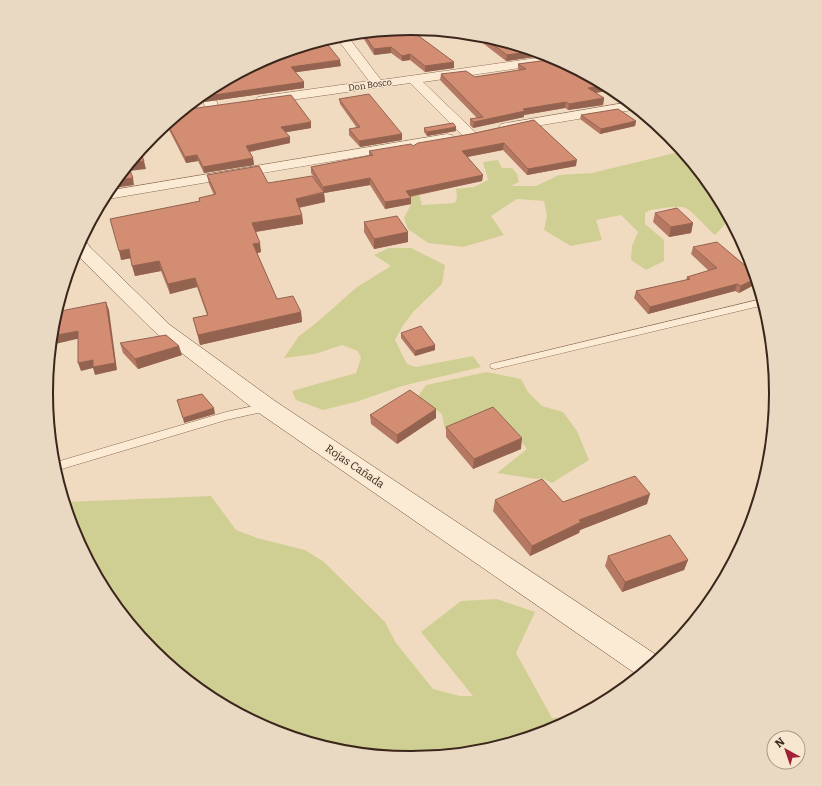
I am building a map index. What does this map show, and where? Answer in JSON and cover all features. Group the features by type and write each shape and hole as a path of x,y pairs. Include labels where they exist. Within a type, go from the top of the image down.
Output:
{"street":[{"path":"345,41 378,84"},
{"name":"Don Bosco","path":"249,102 545,61"},
{"path":"413,79 482,132"},
{"path":"208,98 210,107"},
{"path":"196,109 226,105"},
{"path":"113,195 482,132 527,122 626,107"},
{"name":"Rojas Cañada","path":"83,251 163,329 267,407 645,664"}],"lane":[{"path":"495,366 758,303"},
{"path":"60,465 226,416 267,407"}],"shaded area":[{"path":"676,153 709,194 726,223 715,235 694,214 685,208 678,207 650,210 645,213 645,224 664,240 664,261 646,270 631,260 632,246 638,232 621,215 596,220 602,240 571,246 544,230 547,216 544,201 517,199 491,216 504,235 463,247 428,243 408,229 404,218 411,204 411,194 419,194 422,205 455,203 457,198 456,189 474,187 488,180 483,162 498,160 502,168 512,168 517,174 519,182 511,186 536,186 559,175 592,173"},
{"path":"389,248 411,248 445,265 442,284 413,312 395,340 407,364 416,367 473,356 481,367 402,386 359,401 323,410 296,400 292,391 356,373 361,358 358,351 342,345 315,354 284,358 299,336 357,287 391,266 374,255"},
{"path":"487,372 521,379 528,392 542,406 563,412 577,431 589,460 552,483 542,478 537,479 497,473 527,449 514,432 478,416 445,430 442,414 417,398 426,385"},
{"path":"211,496 236,530 257,538 305,550 324,562 385,622 396,643 433,689 460,696 473,696 421,632 461,601 497,599 535,612 516,653 552,718 562,717 548,724 504,739 458,748 411,751 364,748 341,744 318,739 274,724 212,691 175,662 142,629 113,592 101,572 80,530 70,502"}],"building":[{"path":"418,35 454,62 425,66 410,54 402,56 391,47 374,49 366,38"},
{"path":"328,45 340,60 291,67 304,82 212,95 232,83 274,62 318,47"},
{"path":"493,45 522,53 507,55"},
{"path":"544,61 548,62 596,87 588,88 604,98 569,104 566,102 523,109 525,111 474,122 470,119 483,117 441,74 466,71 475,77 526,69 518,64"},
{"path":"369,94 402,134 359,141 349,129 360,127 339,99"},
{"path":"291,95 311,122 281,127 290,137 246,146 253,158 203,167 197,155 185,157 170,129 194,109"},
{"path":"618,109 636,121 601,129 581,115"},
{"path":"534,120 577,160 528,169 504,143 462,151 483,175 406,191 411,198 385,202 370,178 323,187 311,167 373,155 369,151 411,144 413,146 418,143 471,134"},
{"path":"453,123 456,127 427,132 424,128"},
{"path":"142,157 144,161 138,162"},
{"path":"259,166 268,183 312,176 324,192 296,199 302,215 252,223 260,243 253,244 277,299 293,296 301,312 198,335 193,318 208,315 195,278 168,284 159,261 132,266 129,249 119,251 110,219 200,201 199,198 216,194 207,175"},
{"path":"130,171 133,178 124,179"},
{"path":"677,208 693,223 671,227 655,213"},
{"path":"397,216 408,232 374,239 364,222"},
{"path":"717,242 746,266 751,281 741,286 737,284 650,307 636,291 690,279 687,277 717,268 693,247"},
{"path":"106,302 115,363 93,367 93,360 78,363 78,331 58,335 63,311"},
{"path":"421,326 435,345 415,351 401,333"},
{"path":"166,335 179,346 135,359 120,343"},
{"path":"410,390 436,409 397,435 370,415"},
{"path":"202,394 214,408 183,418 177,400"},
{"path":"493,407 522,438 474,459 446,427"},
{"path":"635,476 650,494 579,520 581,522 532,546 495,500 542,479 563,502"},
{"path":"670,535 688,560 625,582 608,556"}]}
